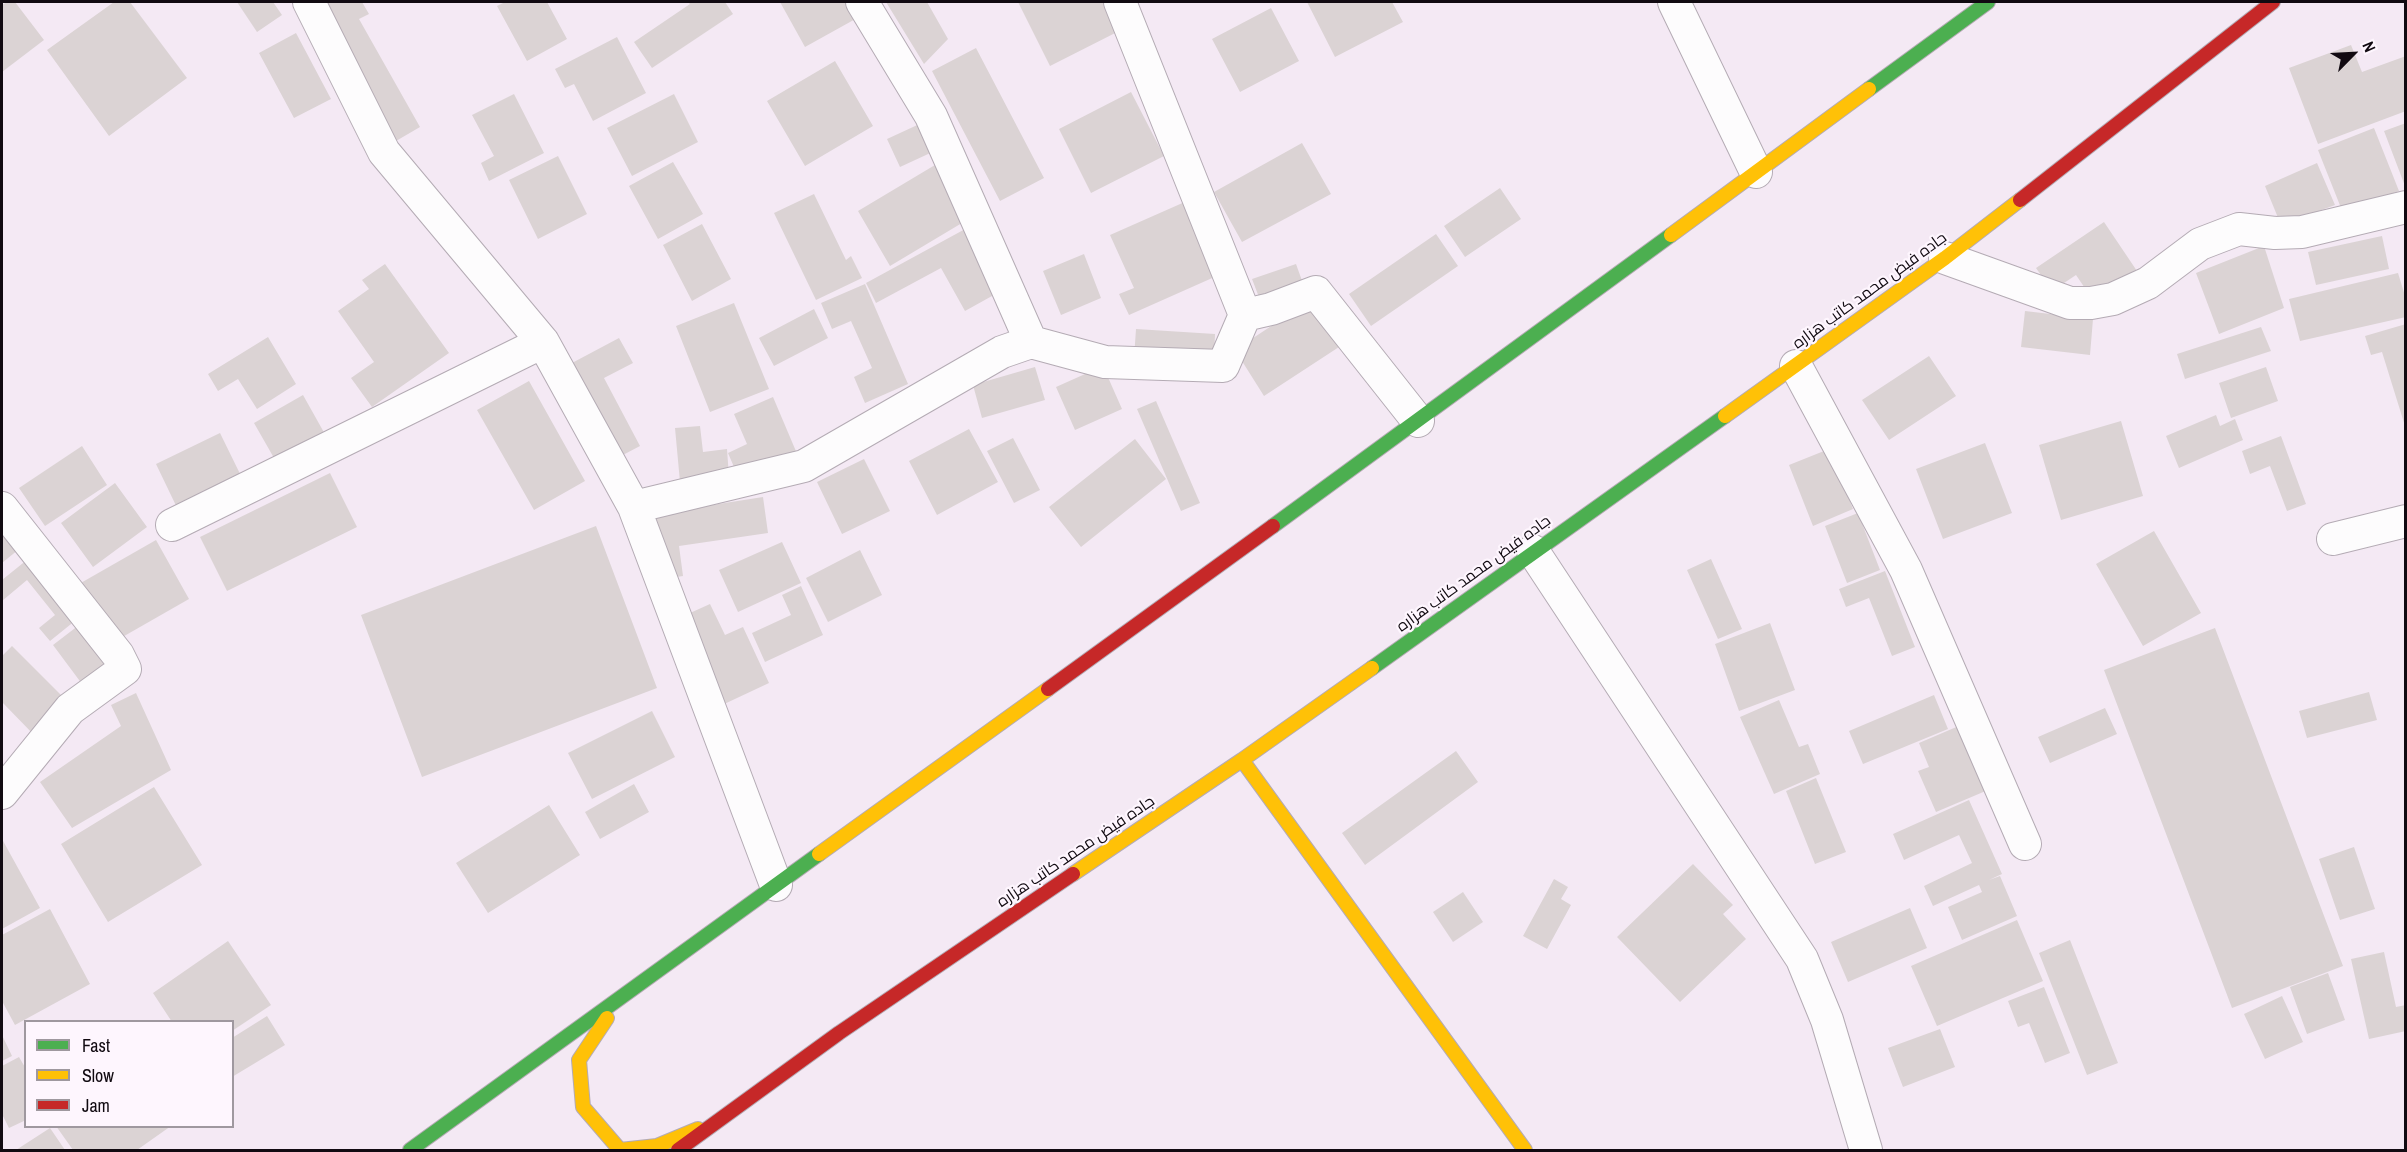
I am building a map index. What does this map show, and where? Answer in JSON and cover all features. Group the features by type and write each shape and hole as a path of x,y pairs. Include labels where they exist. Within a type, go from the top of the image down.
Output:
{"main road":[{"path":"410,1150 1418,421 1988,2"},
{"name":"جاده فیض محمد کاتب هزاره","path":"678,1150 839,1033 1242,760 1796,366 1945,258 2273,2"},
{"path":"1242,760 1525,1150"},
{"path":"620,999 579,1060 583,1107 620,1150 657,1146 720,1120"}],"street":[{"path":"309,2 384,152 543,342 634,507 776,885"},
{"path":"862,2 931,116 1031,342"},
{"path":"634,507 804,466 1002,352 1031,342 1105,362 1223,366 1245,315 1120,2"},
{"path":"1674,2 1756,172"},
{"path":"1945,258 2070,303 2091,303 2113,299 2148,283 2200,244 2239,229 2276,233 2302,232 2406,207"},
{"path":"1245,315 1271,309 1316,291 1418,421"},
{"path":"172,525 543,342"},
{"path":"1796,366 1905,570 2025,844"},
{"path":"2,508 118,655 125,669 70,709 2,792"},
{"path":"2333,539 2406,521"},
{"path":"1533,551 1802,959 1827,1020 1866,1150"}],"building":[{"path":"15,2 44,40 2,72 2,5"},
{"path":"114,2 130,2 187,78 109,136 47,50"},
{"path":"237,2 273,2 282,15 257,32"},
{"path":"330,2 362,2 369,14 359,19 420,127 396,141 319,8"},
{"path":"505,2 547,2 567,39 527,61 497,6"},
{"path":"688,2 725,2 733,14 652,68 634,42 690,4"},
{"path":"780,2 850,2 859,17 805,47"},
{"path":"886,2 927,2 948,39 924,64"},
{"path":"1018,2 1116,2 1129,26 1050,66"},
{"path":"1307,2 1392,2 1403,22 1335,57"},
{"path":"1271,8 1299,61 1240,92 1212,39"},
{"path":"296,33 331,99 294,118 259,53"},
{"path":"617,37 646,93 593,121 574,84 565,88 555,69"},
{"path":"2351,45 2362,72 2406,56 2406,111 2318,144 2289,68"},
{"path":"976,48 1044,178 1000,201 932,71"},
{"path":"835,61 873,126 805,166 767,101"},
{"path":"1131,92 1164,156 1091,193 1059,129"},
{"path":"514,94 544,153 489,181 481,163 494,156 472,115"},
{"path":"674,94 698,142 632,176 607,128"},
{"path":"926,121 939,149 900,167 887,139"},
{"path":"2406,123 2406,186 2405,186 2384,131"},
{"path":"2374,128 2399,191 2343,213 2318,150"},
{"path":"1302,143 1331,194 1242,242 1214,192"},
{"path":"558,156 587,214 538,239 509,180"},
{"path":"673,162 703,214 658,239 629,186"},
{"path":"940,162 972,217 890,266 858,211"},
{"path":"2317,163 2335,205 2281,225 2265,186"},
{"path":"1500,188 1521,219 1465,257 1444,226"},
{"path":"814,194 846,260 851,256 862,278 816,300 774,213"},
{"path":"1187,201 1219,275 1129,315 1119,294 1134,288 1110,235"},
{"path":"2104,222 2137,271 2093,300 2076,275 2052,291 2036,268"},
{"path":"702,224 731,279 692,301 663,245"},
{"path":"967,228 1001,291 965,311 941,268 876,303 866,283"},
{"path":"1436,234 1458,266 1371,326 1349,294"},
{"path":"2382,236 2389,269 2316,285 2308,252"},
{"path":"2264,246 2284,308 2219,334 2196,273"},
{"path":"1084,254 1101,298 1061,315 1043,271"},
{"path":"385,264 449,353 372,407 351,378 374,362 338,311 369,289 362,280"},
{"path":"1296,264 1305,289 1262,305 1252,279"},
{"path":"2398,273 2406,299 2406,317 2300,341 2289,299"},
{"path":"865,284 908,384 865,403 854,377 872,368 851,321 832,329 821,303"},
{"path":"1309,301 1339,347 1264,396 1235,350"},
{"path":"734,303 769,389 710,412 676,326"},
{"path":"814,309 828,338 774,366 759,338"},
{"path":"2025,311 2093,319 2090,355 2021,347"},
{"path":"2406,324 2405,426 2382,352 2371,355 2365,336"},
{"path":"2261,327 2271,351 2185,379 2177,354"},
{"path":"1136,329 1215,334 1214,361 1134,358"},
{"path":"268,337 296,384 257,409 238,379 218,391 208,374"},
{"path":"619,338 633,363 604,378 640,446 621,456 572,363"},
{"path":"1929,356 1956,396 1889,440 1862,400"},
{"path":"1103,366 1122,409 1075,430 1056,387"},
{"path":"1035,367 1045,400 982,418 973,385"},
{"path":"2266,367 2278,401 2231,418 2219,383"},
{"path":"529,381 585,481 534,510 477,410"},
{"path":"303,395 326,436 278,465 254,423"},
{"path":"773,397 798,456 740,481 728,453 747,444 734,414"},
{"path":"1156,401 1200,503 1181,511 1137,409"},
{"path":"2216,415 2220,426 2235,419 2243,440 2179,468 2166,436"},
{"path":"2121,421 2143,496 2061,520 2039,445"},
{"path":"700,426 703,452 727,449 729,477 680,482 675,428"},
{"path":"969,429 998,482 937,515 909,461"},
{"path":"220,433 245,484 181,516 156,464"},
{"path":"2281,436 2306,504 2287,511 2270,466 2250,474 2242,451"},
{"path":"1013,438 1040,490 1014,503 987,451"},
{"path":"1135,439 1166,479 1081,547 1049,507"},
{"path":"1985,443 2012,513 1943,539 1916,469"},
{"path":"82,446 107,485 45,526 19,488"},
{"path":"1829,449 1853,509 1813,526 1789,465"},
{"path":"864,459 890,511 842,534 817,482"},
{"path":"330,473 357,527 227,591 200,537"},
{"path":"115,483 147,527 93,567 61,523"},
{"path":"763,497 768,533 679,546 683,576 664,579 655,514"},
{"path":"1858,513 1880,570 1847,583 1825,526"},
{"path":"2,517 24,545 2,563"},
{"path":"596,526 657,688 422,777 361,615"},
{"path":"2154,531 2201,613 2143,646 2096,564"},
{"path":"156,540 189,599 112,643 79,584"},
{"path":"782,542 801,583 738,612 719,570"},
{"path":"860,550 882,595 828,622 806,578"},
{"path":"33,555 81,616 50,641 39,628 55,615 27,580 2,601 2,580"},
{"path":"1711,559 1742,629 1718,639 1687,570"},
{"path":"1885,571 1915,647 1892,656 1869,598 1846,607 1839,589"},
{"path":"801,586 823,635 765,662 752,633 791,615 782,595"},
{"path":"710,604 725,635 743,627 769,683 720,706 679,618"},
{"path":"83,622 115,664 85,688 53,645"},
{"path":"1770,623 1795,690 1739,711 1715,644"},
{"path":"2215,628 2343,966 2232,1008 2104,670"},
{"path":"12,646 69,703 35,736 2,702 2,656"},
{"path":"2369,692 2377,720 2307,738 2299,711"},
{"path":"136,693 171,770 72,828 40,782 121,726 111,705"},
{"path":"1934,695 1948,729 1863,764 1849,731"},
{"path":"1779,700 1799,747 1808,744 1820,774 1774,794 1740,717"},
{"path":"2105,708 2117,734 2050,763 2038,737"},
{"path":"652,711 675,757 592,799 568,753"},
{"path":"1961,725 1988,790 1936,812 1918,771 1929,767 1919,743"},
{"path":"1456,751 1478,782 1365,865 1342,833"},
{"path":"1816,778 1846,852 1815,864 1786,791"},
{"path":"634,784 649,812 600,839 585,812"},
{"path":"154,787 202,865 108,922 61,844"},
{"path":"1969,800 2002,874 1989,880 2000,876 2017,916 1962,940 1948,907 1982,892 1979,885 1933,906 1924,886 1972,863 1959,835 1904,860 1893,834"},
{"path":"549,805 580,855 488,913 456,863"},
{"path":"2,839 40,908 2,929"},
{"path":"2354,847 2375,909 2340,920 2319,859"},
{"path":"1693,864 1733,905 1723,914 1746,939 1680,1002 1617,937"},
{"path":"1554,879 1568,887 1561,899 1571,905 1547,949 1523,936"},
{"path":"1463,892 1483,922 1453,942 1433,912"},
{"path":"1910,908 1927,948 1848,982 1831,942"},
{"path":"50,909 90,984 15,1025 2,1001 2,935"},
{"path":"2017,920 2043,981 1937,1026 1911,966"},
{"path":"2070,940 2118,1063 2087,1075 2039,953"},
{"path":"228,941 271,1005 234,1030 234,1020 171,1020 153,993"},
{"path":"2384,952 2396,1007 2406,1005 2406,1031 2369,1039 2351,959"},
{"path":"2328,973 2345,1020 2307,1034 2290,987"},
{"path":"2044,987 2070,1053 2045,1063 2029,1023 2018,1027 2008,1001"},
{"path":"2282,996 2303,1042 2265,1059 2244,1014"},
{"path":"267,1016 285,1045 234,1076 234,1037"},
{"path":"1940,1029 1955,1067 1903,1087 1888,1048"},
{"path":"2,1035 12,1056 2,1061"},
{"path":"19,1057 24,1066 24,1121 9,1128 2,1114 2,1066"},
{"path":"50,1128 65,1150 16,1150"},
{"path":"57,1128 168,1128 137,1150 73,1150"}],"traffic: fast":[{"path":"1869,89 1988,2"},
{"path":"1273,526 1671,235"},
{"path":"1372,668 1725,416"},
{"path":"410,1150 819,854"}],"traffic: slow":[{"path":"1671,235 1869,89"},
{"path":"1725,416 1945,258 2020,200"},
{"path":"1073,874 1242,760 1372,668"},
{"path":"819,854 1048,689"},
{"path":"1242,760 1525,1150"},
{"path":"607,1018 579,1060 583,1107 620,1150 657,1146 698,1129"}],"traffic: jam":[{"path":"2020,200 2273,2"},
{"path":"1048,689 1273,526"},
{"path":"678,1150 839,1033 1073,874"}]}
